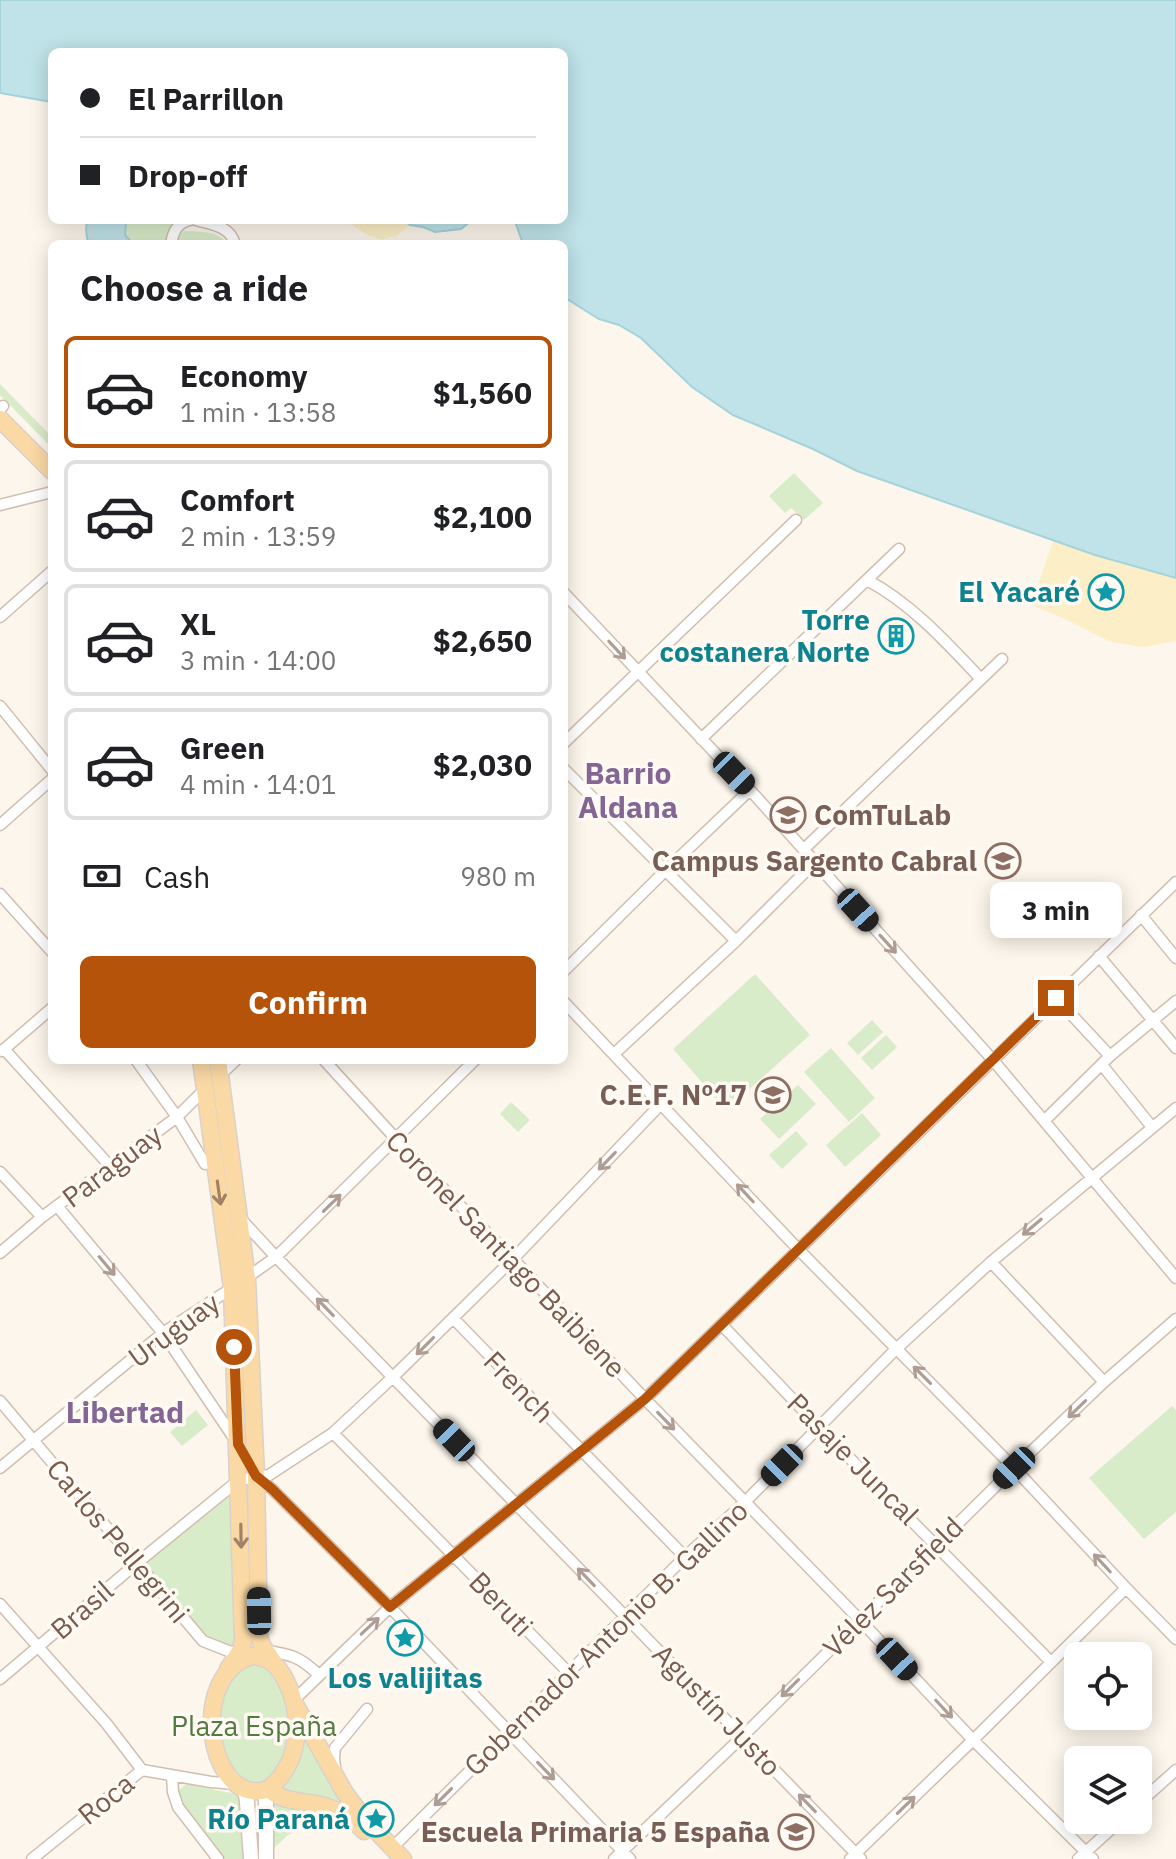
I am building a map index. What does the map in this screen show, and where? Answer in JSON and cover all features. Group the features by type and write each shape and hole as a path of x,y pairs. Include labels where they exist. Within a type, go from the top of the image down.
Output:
{"main road":[{"path":"1,409 48,452"},
{"path":"1,409 48,466"},
{"path":"214,1076 223,1104 247,1279 248,1478 243,1641 282,1674 345,1793 395,1855"},
{"path":"214,1076 232,1288 238,1444 248,1478 258,1656"},
{"path":"258,1656 237,1662 228,1669 215,1696 213,1741 224,1769 241,1786 253,1792 268,1790 279,1797 326,1807 346,1815 395,1855"},
{"path":"266,1859 268,1790 289,1766 293,1754 297,1722 295,1702"},
{"path":"241,1786 247,1802 251,1859"}],"street":[{"path":"209,224 226,229 234,240"},
{"path":"0,505 48,493"},
{"path":"568,739 796,520"},
{"path":"701,739 899,549"},
{"path":"0,617 48,575"},
{"path":"867,580 889,592 929,625 981,679"},
{"path":"568,597 750,790 992,1059 1176,1278"},
{"path":"804,849 1002,659"},
{"path":"0,706 48,765"},
{"path":"568,773 736,941"},
{"path":"0,825 48,783"},
{"path":"568,967 750,790"},
{"path":"614,1054 736,941 815,862"},
{"path":"295,1702 390,1607 645,1399 1176,882"},
{"path":"0,894 48,948"},
{"path":"1141,915 1176,958"},
{"path":"1099,956 1176,1048"},
{"path":"1056,998 1106,1060 1152,1127"},
{"path":"1044,1121 1106,1060 1176,1001"},
{"path":"568,1006 1126,1588 1174,1632"},
{"path":"48,1011 2,1051 110,1166"},
{"path":"139,1064 177,1117 205,1164"},
{"name":"Paraguay","path":"0,1253 42,1217 177,1117 214,1076 230,1064"},
{"name":"Coronel Santiago Baibiene","path":"328,1064 645,1399 1086,1856"},
{"name":"Uruguay","path":"0,1468 163,1333 276,1257 471,1064"},
{"name":"Brasil","path":"0,1679 137,1563 248,1478 269,1475 333,1433 513,1259 661,1104"},
{"name":"Gobernador Antonio B. Gallino","path":"395,1855 509,1732 685,1557 745,1502 896,1349 991,1262 1152,1127 1174,1113"},
{"path":"0,1172 42,1217"},
{"path":"57,1206 163,1333 238,1444"},
{"name":"Agustín Justo","path":"239,1217 743,1736 855,1857"},
{"path":"991,1262 1104,1382"},
{"name":"French","path":"453,1318 685,1557"},
{"name":"Vélez Sarsfield","path":"622,1856 1014,1468 1176,1319"},
{"name":"Pasaje Juncal","path":"722,1325 1051,1662"},
{"name":"Carlos Pellegrini","path":"0,1401 203,1641 231,1652 258,1656 287,1653 319,1675"},
{"name":"Beruti","path":"333,1433 569,1673"},
{"path":"248,1478 272,1489 390,1607 622,1856"},
{"path":"855,1857 1126,1588"},
{"path":"0,1604 106,1723 142,1770"},
{"path":"335,1775 335,1748 367,1709"},
{"name":"Roca","path":"32,1859 142,1770 241,1786"},
{"path":"1152,1791 1176,1770"},
{"path":"172,1776 178,1807 218,1859"},
{"path":"1086,1856 1107,1834"}],"green space":[{"path":"126,224 175,224 173,240 129,240 125,235"},
{"path":"184,231 202,232 224,240 177,240"},
{"path":"0,384 48,433 48,444 0,395"},
{"path":"794,473 823,503 804,520 791,508 785,513 769,496"},
{"path":"755,974 810,1035 726,1110 673,1049"},
{"path":"872,1020 883,1032 858,1055 847,1043"},
{"path":"886,1035 897,1047 872,1070 861,1058"},
{"path":"831,1048 875,1098 849,1122 804,1072"},
{"path":"798,1085 816,1104 779,1139 760,1119"},
{"path":"511,1102 530,1120 518,1132 500,1114"},
{"path":"862,1113 881,1135 845,1167 826,1145"},
{"path":"796,1131 808,1144 782,1169 769,1155"},
{"path":"1172,1406 1176,1410 1176,1512 1144,1539 1089,1478"},
{"path":"196,1410 208,1425 182,1446 170,1432"},
{"path":"235,1489 239,1635 231,1647 208,1640 146,1563"},
{"name":"Plaza España","path":"252,1662 267,1665 284,1687 293,1730 275,1777 253,1787 230,1771 216,1731 228,1677"},
{"path":"305,1733 351,1809 281,1791 281,1783"},
{"path":"186,1784 241,1795 246,1859 221,1859 178,1804 177,1792"},
{"path":"276,1802 326,1812 333,1820 300,1828 273,1849 272,1805"}],"sand":[{"path":"351,224 410,225 395,237 382,240 367,235"},
{"name":"El Yacaré","path":"1053,541 1176,578 1176,641 1142,647 1111,642 1031,605"}],"water":[{"path":"0,0 1176,0 1176,578 1095,555 857,471 733,415 692,387 641,338 619,325 599,319 568,300 568,240 522,240 516,224 568,224 568,48 48,48 48,101 0,93"},
{"path":"87,224 126,224 125,235 129,240 87,240"},
{"path":"467,224 461,229 435,232 410,225"}],"place":[{"name":"El Yacaré","path":"1106,592"},
{"name":"Torre costanera Norte","path":"896,636"},
{"name":"ComTuLab","path":"788,815"},
{"name":"Campus Sargento Cabral","path":"1003,861"},
{"name":"C.E.F. Nº17","path":"773,1095"},
{"name":"Los valijitas","path":"405,1638"},
{"name":"Río Paraná","path":"376,1819"},
{"name":"Escuela Primaria 5 España","path":"796,1832"}],"district":[{"name":"Barrio Aldana","path":"628,791"},
{"name":"Libertad","path":"125,1413"}],"route":[{"path":"234,1347 238,1444 256,1476 390,1607 645,1399 1056,998"}]}
